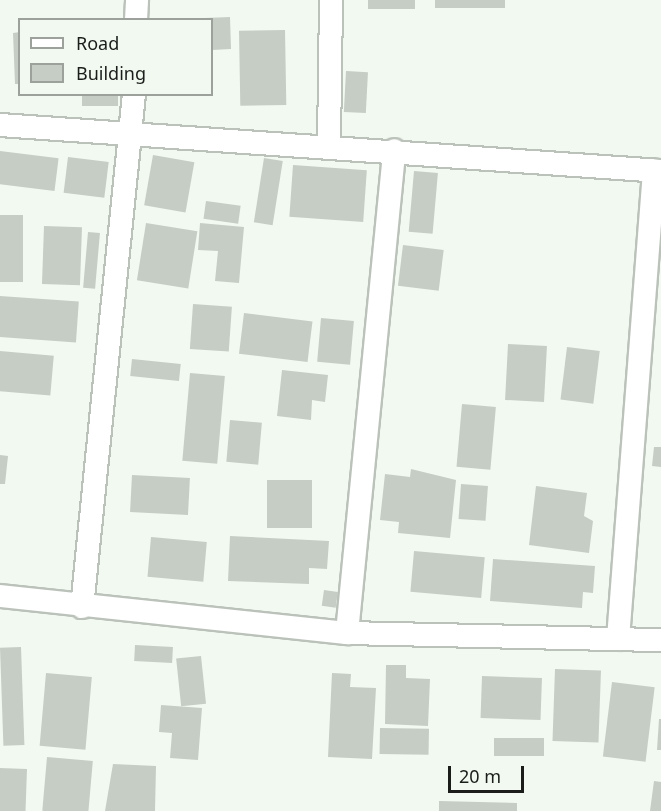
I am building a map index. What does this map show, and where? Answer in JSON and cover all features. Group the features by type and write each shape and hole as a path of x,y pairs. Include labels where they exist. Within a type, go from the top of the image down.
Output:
{"street":[{"path":"136,18 137,0"},
{"path":"329,144 331,0"},
{"path":"82,607 134,96"},
{"path":"0,125 329,144 658,170 618,639"},
{"path":"347,633 394,150"},
{"path":"0,596 82,607 347,633 661,639"}],"building":[{"path":"368,0 415,0 415,9 368,9"},
{"path":"435,0 505,0 505,8 435,8"},
{"path":"230,17 231,49 213,50 213,18 205,18"},
{"path":"285,30 286,105 240,106 239,31"},
{"path":"18,32 18,84 15,84 13,33"},
{"path":"346,71 368,72 366,113 344,112"},
{"path":"82,96 118,96 118,106 82,106"},
{"path":"0,151 59,158 55,191 0,184"},
{"path":"153,155 194,162 186,213 144,205"},
{"path":"68,157 109,162 104,198 64,193"},
{"path":"264,158 283,161 273,225 254,222"},
{"path":"293,165 367,170 363,222 289,217"},
{"path":"414,171 438,173 433,234 409,232"},
{"path":"206,201 241,206 238,224 203,219"},
{"path":"0,215 23,215 23,282 0,282"},
{"path":"146,223 197,231 188,288 137,280"},
{"path":"200,223 244,227 239,283 215,281 218,251 198,250"},
{"path":"44,226 82,227 80,285 42,284"},
{"path":"88,232 100,233 95,289 83,288"},
{"path":"403,245 444,250 439,291 398,286"},
{"path":"0,296 79,302 76,342 0,337"},
{"path":"193,304 232,307 229,352 190,349"},
{"path":"244,313 312,321 307,362 239,354"},
{"path":"321,318 354,321 350,365 317,362"},
{"path":"508,344 547,346 544,402 505,400"},
{"path":"567,347 600,351 593,404 561,400"},
{"path":"0,351 54,356 50,396 0,391"},
{"path":"132,359 181,364 179,381 130,376"},
{"path":"282,370 328,375 325,402 312,400 311,420 277,416"},
{"path":"190,373 225,376 217,464 182,461"},
{"path":"462,404 496,407 490,470 457,467"},
{"path":"230,420 262,423 258,465 226,462"},
{"path":"654,447 661,447 661,467 652,466"},
{"path":"0,455 8,456 5,484 0,484"},
{"path":"411,469 456,480 450,538 398,533 399,522 380,520 385,474 410,477"},
{"path":"132,475 190,478 188,515 130,512"},
{"path":"267,480 312,480 312,528 267,528"},
{"path":"461,484 488,486 485,521 459,519"},
{"path":"536,486 587,493 584,516 593,521 589,553 529,545"},
{"path":"230,536 329,541 327,569 309,568 309,584 228,581"},
{"path":"151,537 207,542 203,582 148,577"},
{"path":"414,551 485,557 481,598 410,592"},
{"path":"493,559 595,566 593,593 583,592 582,608 490,601"},
{"path":"324,590 338,592 336,608 322,606"},
{"path":"135,645 173,647 172,663 134,661"},
{"path":"21,647 24,745 3,746 0,648"},
{"path":"201,656 206,704 181,706 176,659"},
{"path":"386,665 406,665 406,678 430,679 428,726 385,724"},
{"path":"555,669 601,671 598,743 552,741"},
{"path":"46,673 92,677 85,750 40,746"},
{"path":"332,673 351,674 350,687 376,688 372,759 328,757"},
{"path":"482,676 542,678 540,720 481,718"},
{"path":"612,682 655,687 646,762 603,756"},
{"path":"161,705 202,708 198,760 170,758 172,733 159,732"},
{"path":"659,719 661,719 661,750 657,750"},
{"path":"380,728 429,729 429,755 380,754"},
{"path":"494,738 544,738 544,756 494,756"},
{"path":"47,757 93,761 88,811 42,811"},
{"path":"113,764 156,766 155,811 105,811"},
{"path":"0,768 27,769 26,811 0,811"},
{"path":"654,781 661,782 661,811 650,811"},
{"path":"439,801 517,803 517,811 439,811"}]}
